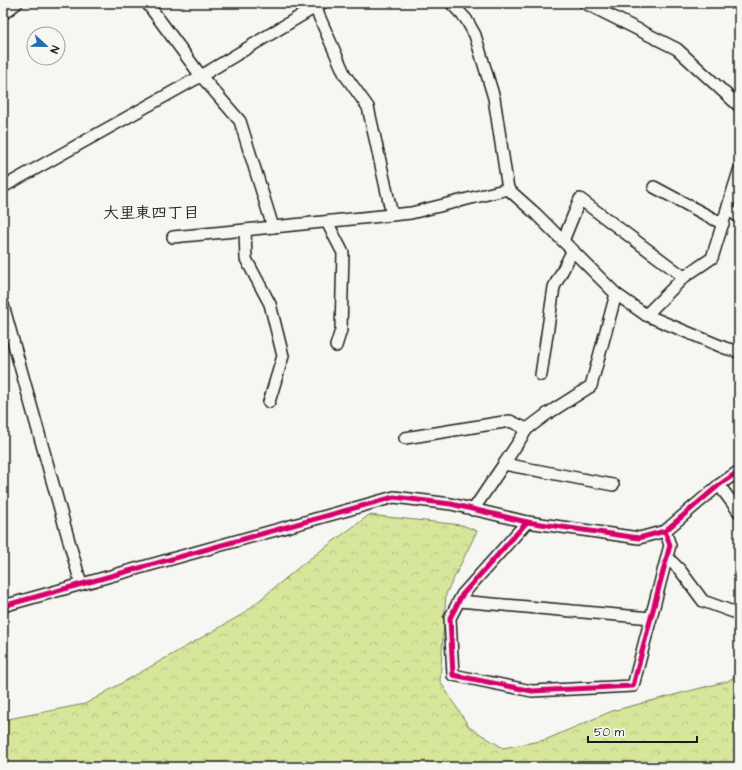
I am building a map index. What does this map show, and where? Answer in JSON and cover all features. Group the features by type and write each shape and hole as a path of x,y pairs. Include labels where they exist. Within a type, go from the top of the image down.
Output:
{"street":[{"path":"3,14 17,3"},
{"path":"147,3 201,76 240,121 273,227"},
{"path":"451,3 466,19 475,35 492,91 508,190 536,214 616,294 646,315 725,348 739,352"},
{"path":"585,3 677,50 739,106"},
{"path":"735,3 739,8"},
{"path":"3,187 201,76 319,5 345,75 368,108 392,215"},
{"path":"646,315 684,277 712,258 739,171"},
{"path":"654,187 722,224"},
{"path":"173,237 411,213 508,190"},
{"path":"564,241 580,200 684,277"},
{"path":"727,209 739,217"},
{"path":"327,222 343,253 340,330 336,346"},
{"path":"245,230 246,259 270,304 283,356 269,402"},
{"path":"541,375 554,287 572,250"},
{"path":"473,510 527,429 547,414 591,386 616,294"},
{"path":"3,305 81,584"},
{"path":"405,438 510,421 527,429"},
{"path":"504,464 613,485"},
{"path":"3,606 394,497 451,504 527,522 639,538 665,531 719,485 739,471"},
{"path":"719,485 739,512"},
{"path":"527,522 462,595 450,618 453,675 532,690 634,686 670,545 665,531"},
{"path":"667,557 680,570 703,601 739,614"},
{"path":"459,601 651,618"}],"green space":[{"path":"369,515 462,525 477,531 446,594 440,681 469,727 503,748 545,740 612,711 728,681 739,673 739,767 3,767 3,720 85,704 243,614 304,563"}],"cycle path":[{"path":"3,606 394,497 451,504 527,522 639,538 665,531 719,485 739,471"},
{"path":"527,522 462,595 450,618 453,675 532,691 633,686 670,545 665,531"}],"district":[{"name":"大里東四丁目","path":"151,213"}]}
